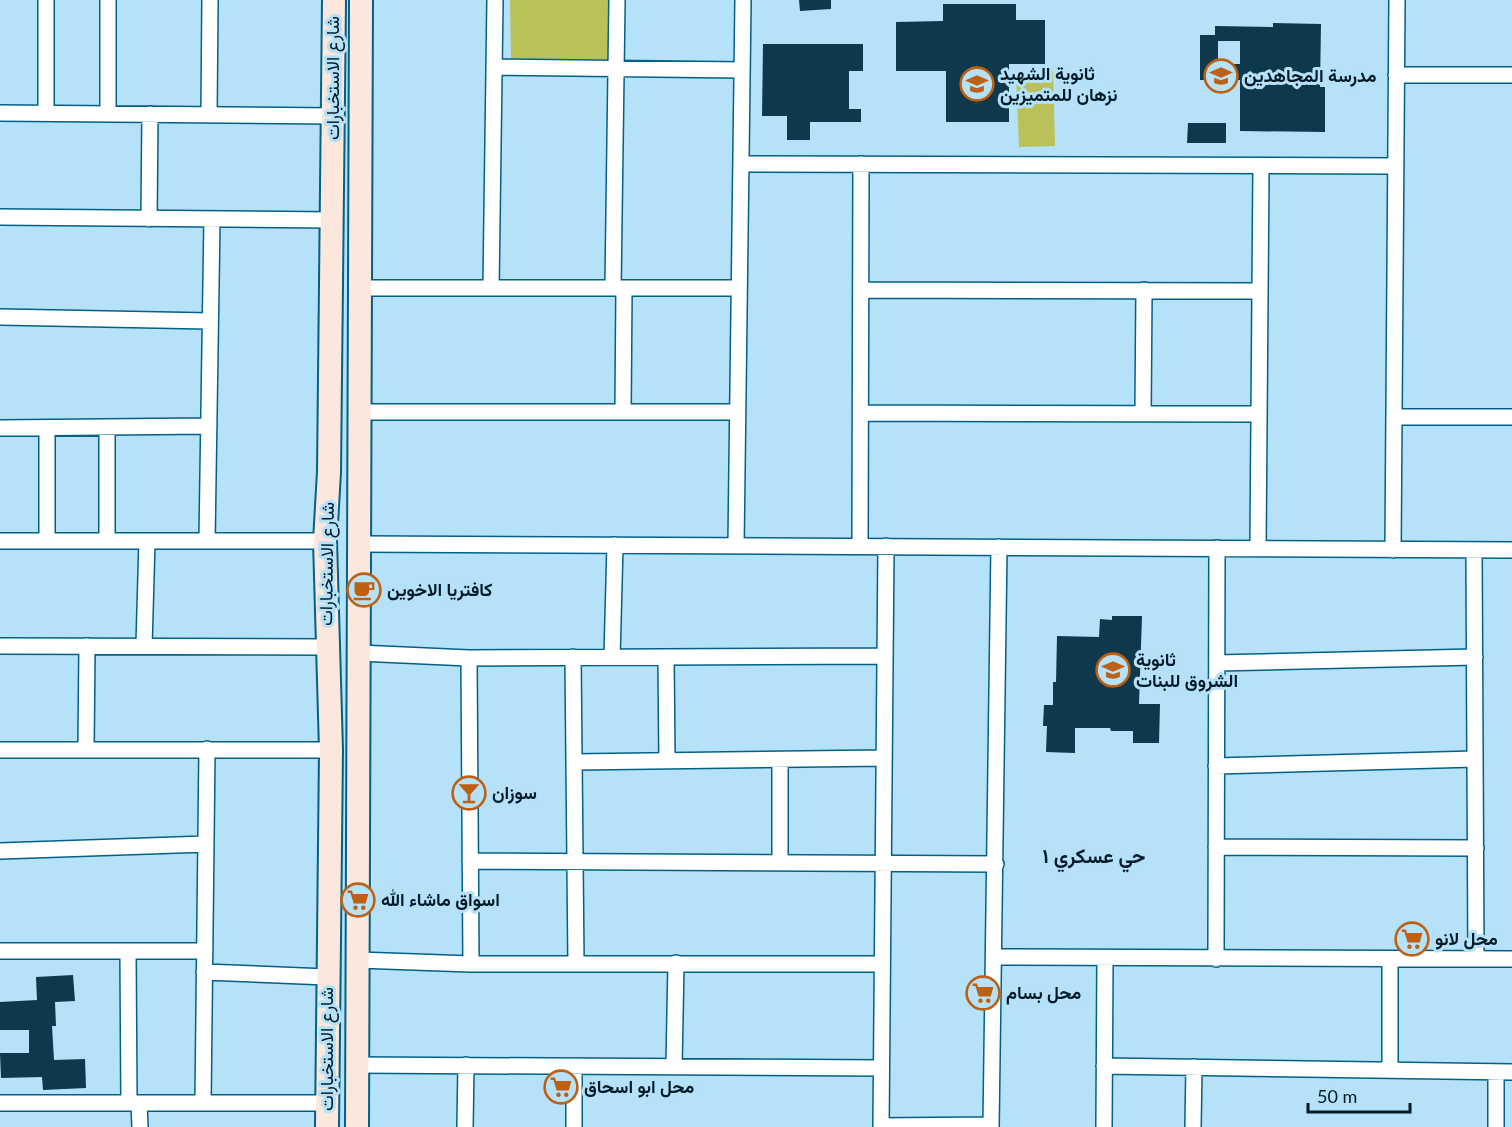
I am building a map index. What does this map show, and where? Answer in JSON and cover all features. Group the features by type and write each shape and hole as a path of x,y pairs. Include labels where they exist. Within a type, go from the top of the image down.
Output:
{"main road":[{"name":"شارع الاستخبارات","path":"327,1127 331,750 325,541 329,472 334,0"},
{"name":"شارع الاستخبارات","path":"357,1127 361,0"},
{"path":"329,472 358,471"}],"street":[{"path":"46,0 46,113"},
{"path":"108,0 108,114"},
{"path":"209,114 210,0"},
{"path":"491,288 495,0"},
{"path":"617,0 619,288 623,412"},
{"path":"736,546 743,0"},
{"path":"1393,550 1397,0"},
{"path":"494,67 742,70"},
{"path":"1396,75 1512,75"},
{"path":"0,113 333,116"},
{"path":"149,219 150,114"},
{"path":"741,164 1395,166"},
{"path":"861,164 861,546"},
{"path":"1258,547 1261,167"},
{"path":"0,217 332,220"},
{"path":"207,541 212,219"},
{"path":"359,288 739,288"},
{"path":"861,290 1260,291"},
{"path":"1143,414 1144,290"},
{"path":"0,317 210,321"},
{"path":"358,412 737,412"},
{"path":"861,413 1259,414"},
{"path":"1394,417 1512,417"},
{"path":"0,428 209,426"},
{"path":"107,427 107,541"},
{"path":"46,428 47,541"},
{"path":"0,541 325,541"},
{"path":"144,646 147,541"},
{"path":"358,544 1512,550"},
{"path":"612,657 615,545"},
{"path":"886,546 881,1126 991,1126 999,547"},
{"path":"1216,959 1217,548"},
{"path":"1474,550 1476,959"},
{"path":"0,646 327,647"},
{"path":"86,749 87,646"},
{"path":"359,653 470,658 884,656"},
{"path":"573,657 576,964"},
{"path":"666,657 668,761"},
{"path":"1217,663 1475,657"},
{"path":"470,658 471,964"},
{"path":"203,1103 207,749"},
{"path":"0,750 331,750"},
{"path":"574,762 884,758"},
{"path":"1216,766 1475,759"},
{"path":"780,760 780,863"},
{"path":"0,850 206,844"},
{"path":"1216,847 1476,848"},
{"path":"471,861 996,864"},
{"path":"0,951 205,951"},
{"path":"128,951 134,1103 140,1127"},
{"path":"994,957 1512,959"},
{"path":"1104,1127 1105,958"},
{"path":"1390,959 1390,1070"},
{"path":"358,960 471,964 882,964"},
{"path":"674,1067 676,963"},
{"path":"204,972 327,977"},
{"path":"357,1065 881,1068"},
{"path":"465,1127 466,1065"},
{"path":"574,1066 574,1127"},
{"path":"1104,1066 1504,1072 1497,1127"},
{"path":"1193,1127 1194,1067"},
{"path":"0,1103 326,1103"}],"green space":[{"path":"510,0 614,0 615,62 511,61"},
{"path":"1053,71 1055,146 1019,147 1016,73"}],"building":[{"path":"799,0 831,0 831,9 800,11"},
{"path":"943,4 1016,4 1016,20 1045,20 1045,64 1009,64 1009,122 946,122 946,71 896,71 896,22 943,21"},
{"path":"1273,23 1321,24 1320,87 1325,87 1325,132 1240,131 1240,80 1200,80 1200,35 1215,35 1215,26 1273,27","holes":["1218,41 1240,41 1240,64 1218,64"]},
{"path":"763,44 863,44 863,71 849,71 849,109 861,109 861,122 810,122 810,140 787,140 787,116 762,116"},
{"path":"1188,123 1226,123 1226,143 1187,143"},
{"path":"1112,616 1142,616 1139,704 1160,704 1159,743 1133,743 1133,731 1111,731 1110,728 1075,728 1075,753 1046,752 1047,726 1043,726 1044,705 1053,705 1057,636 1099,637 1100,619 1112,620"},
{"path":"73,975 75,1001 55,1002 56,1026 52,1026 54,1060 85,1059 86,1088 43,1090 42,1077 1,1078 0,1053 29,1053 29,1030 0,1030 0,1002 37,1000 36,977"}],"place":[{"name":"مدرسة المجاهدين","path":"1221,76"},
{"name":"ثانوية الشهيد نزهان للمتميزين","path":"977,84"},
{"name":"كافتريا الاخوين","path":"364,590"},
{"name":"ثانوية الشروق للبنات","path":"1113,670"},
{"name":"سوزان","path":"469,793"},
{"name":"اسواق ماشاء الله","path":"358,900"},
{"name":"محل لانو","path":"1412,939"},
{"name":"محل بسام","path":"983,993"},
{"name":"محل ابو اسحاق","path":"561,1087"}],"district":[{"name":"حي عسكري ١","path":"1094,856"}]}
